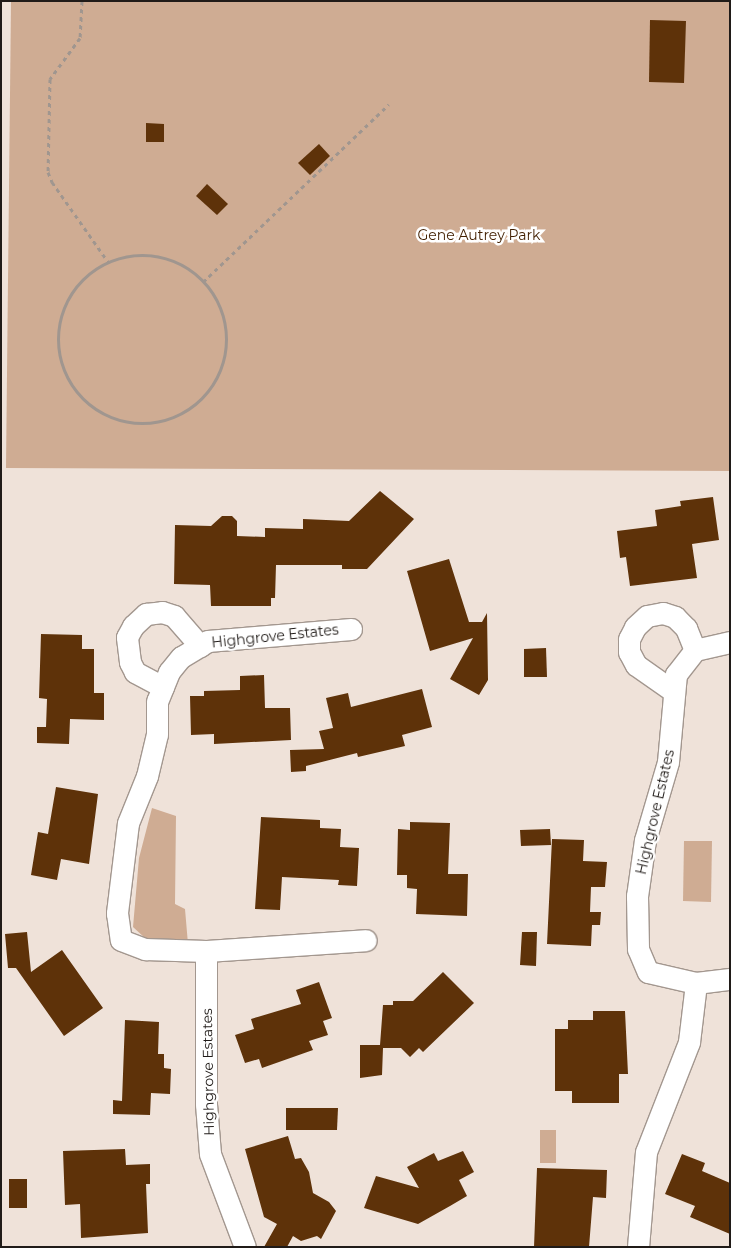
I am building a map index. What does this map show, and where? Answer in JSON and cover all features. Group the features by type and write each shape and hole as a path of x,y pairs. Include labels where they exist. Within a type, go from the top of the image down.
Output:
{"street":[{"name":"Highgrove Estates","path":"163,687 135,672 130,662 128,637 133,626 146,614 162,612 174,616 200,646"},
{"path":"673,691 636,665 629,652 629,639 635,627 647,616 663,613 675,617 686,628 695,650 730,642"},
{"name":"Highgrove Estates","path":"351,629 208,642 181,657 157,701 157,734 147,776 128,823 117,913 121,940 145,949 206,952 366,940"},
{"name":"Highgrove Estates","path":"695,650 676,674 668,762 651,815 640,868 638,949 648,972 696,983 730,980"},
{"name":"Highgrove Estates","path":"206,952 206,1104 210,1154 245,1247"},
{"path":"638,1247 646,1152 689,1042 696,983"}],"path":[{"path":"82,1 80,38 50,79 48,172 52,182 109,262"},
{"path":"203,282 389,104"},
{"path":"129,257 159,258 183,267 203,282 214,297 224,324 225,352 216,378 199,401 175,416 157,421 129,422 102,413 87,402 69,381 59,354 59,326 68,300 85,278 109,262 129,257"}],"green space":[{"name":"Gene Autrey Park","path":"11,1 730,1 730,471 6,468"},
{"path":"152,808 176,816 175,904 185,909 188,944 145,938 133,927 139,858"},
{"path":"684,841 712,841 711,902 683,901"},
{"path":"540,1130 556,1130 556,1163 540,1163"}],"building":[{"path":"650,20 686,21 684,83 649,82"},
{"path":"146,123 164,124 164,142 146,142"},
{"path":"319,144 330,156 310,175 298,163"},
{"path":"207,184 228,204 217,215 196,196"},
{"path":"380,491 414,519 367,569 342,569 342,565 276,565 275,598 271,598 271,606 211,606 210,585 174,584 175,525 211,526 222,516 232,516 237,521 237,536 265,537 265,528 303,529 303,519 349,521"},
{"path":"713,497 719,540 692,544 697,578 630,586 626,557 620,558 617,531 657,526 655,510 681,506 680,501"},
{"path":"449,559 469,622 482,622 487,613 488,680 479,695 450,679 473,638 430,651 407,571"},
{"path":"41,634 82,635 82,649 94,649 94,693 104,693 104,720 70,719 69,744 37,743 37,727 46,727 47,699 39,698"},
{"path":"546,648 547,677 524,677 524,649"},
{"path":"264,675 265,708 290,708 291,740 214,744 214,734 191,735 190,696 204,696 204,691 240,690 240,676"},
{"path":"422,689 432,727 402,735 405,746 358,757 357,753 306,766 306,771 291,772 290,750 324,749 319,731 333,728 326,698 348,693 351,707"},
{"path":"56,787 98,794 89,864 61,859 57,880 31,875 38,832 48,834"},
{"path":"261,817 320,820 320,828 341,829 340,847 359,848 357,886 338,885 339,880 282,877 280,910 255,909"},
{"path":"410,822 450,823 448,874 468,874 467,916 416,914 417,889 407,888 407,875 397,875 398,829 410,830"},
{"path":"550,829 551,845 521,846 520,830"},
{"path":"552,839 584,840 583,861 607,862 605,887 591,887 590,912 601,912 600,925 592,925 591,946 547,944"},
{"path":"27,932 31,972 62,950 103,1008 64,1036 16,968 8,968 5,934"},
{"path":"522,932 537,932 536,966 520,965"},
{"path":"443,972 474,1003 423,1052 419,1048 410,1057 401,1048 383,1048 382,1075 360,1078 360,1045 380,1045 383,1005 393,1005 393,1001 413,1001"},
{"path":"319,982 332,1018 323,1021 328,1035 309,1041 313,1050 262,1068 259,1059 245,1063 235,1035 254,1029 251,1019 301,1004 296,990"},
{"path":"593,1011 625,1011 628,1074 619,1074 619,1103 572,1103 572,1091 555,1091 555,1029 568,1029 568,1020 593,1020"},
{"path":"125,1020 159,1022 158,1054 164,1054 164,1068 171,1069 170,1094 151,1093 150,1115 113,1114 113,1100 122,1101"},
{"path":"286,1108 338,1108 337,1130 286,1130"},
{"path":"288,1136 295,1159 301,1158 309,1172 313,1193 329,1202 336,1211 321,1239 317,1236 301,1241 293,1236 287,1247 264,1247 277,1224 264,1217 245,1149"},
{"path":"125,1149 126,1165 150,1164 150,1184 146,1184 148,1233 81,1238 80,1204 65,1205 63,1151"},
{"path":"463,1151 474,1172 459,1180 467,1196 450,1206 418,1224 364,1208 376,1176 419,1188 407,1167 434,1153 438,1161"},
{"path":"682,1154 705,1163 702,1171 730,1183 730,1234 690,1217 695,1206 665,1194"},
{"path":"537,1168 607,1170 606,1198 593,1197 589,1247 534,1247"},
{"path":"9,1179 27,1179 27,1208 9,1208"}]}
